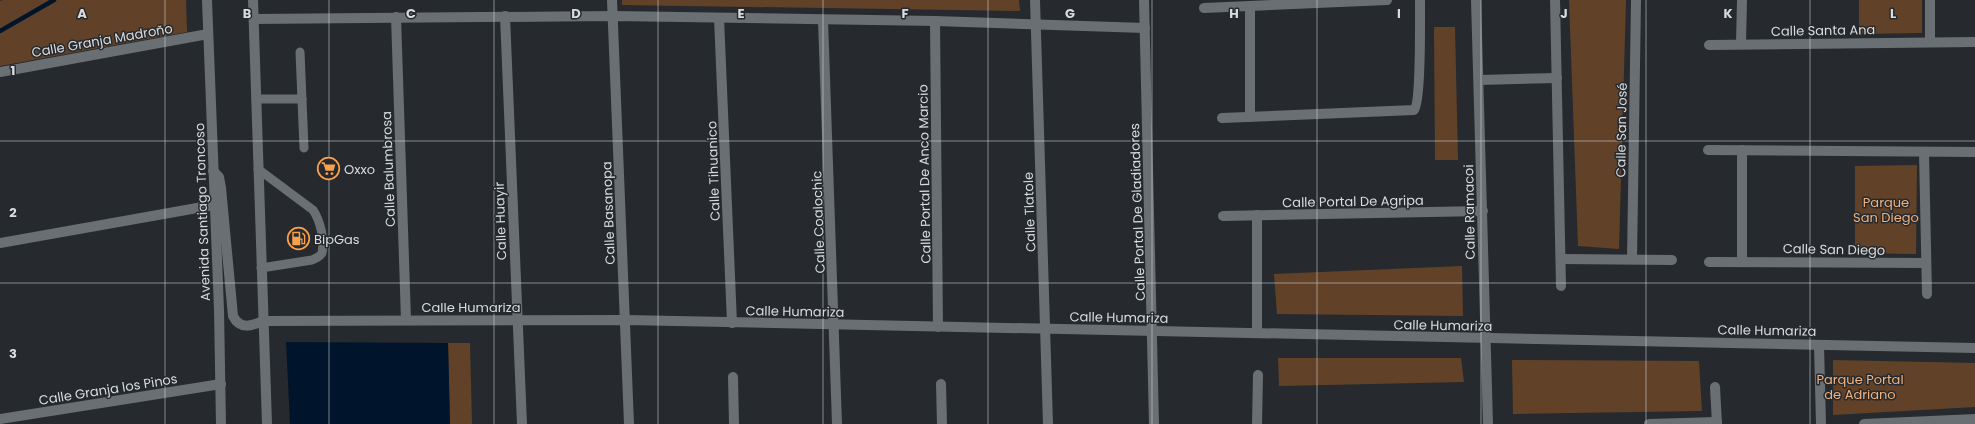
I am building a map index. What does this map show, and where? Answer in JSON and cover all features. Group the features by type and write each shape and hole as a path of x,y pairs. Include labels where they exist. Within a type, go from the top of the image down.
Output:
{"street":[{"name":"Avenida Santiago Troncoso","path":"207,0 221,424"},
{"path":"254,0 261,268 267,424"},
{"name":"Calle Basanopa","path":"612,0 629,424"},
{"name":"Calle Tlatole","path":"1035,0 1048,424"},
{"name":"Calle Portal De Gladiadores","path":"1144,0 1154,424"},
{"path":"1204,8 1387,0"},
{"path":"1222,118 1414,110 1416,108 1418,92 1420,0"},
{"name":"Calle Ramacoi","path":"1476,0 1483,211 1484,339 1488,424"},
{"path":"1555,0 1561,286"},
{"name":"Calle San José","path":"1632,259 1636,0"},
{"path":"1742,0 1742,44"},
{"path":"1930,0 1930,42"},
{"path":"1250,6 1250,117"},
{"name":"Calle Huayir","path":"505,16 522,424"},
{"path":"254,18 613,16 935,21 1145,28"},
{"name":"Calle Balumbrosa","path":"396,17 406,320"},
{"name":"Calle Tihuanico","path":"719,18 732,323"},
{"name":"Calle Coalochic","path":"823,20 837,424"},
{"name":"Calle Portal De Anco Marcio","path":"935,21 938,327"},
{"name":"Calle Granja Madroño","path":"0,72 208,34"},
{"name":"Calle Santa Ana","path":"1709,45 1975,42"},
{"path":"1479,80 1557,78"},
{"path":"1708,150 1975,152"},
{"path":"1742,150 1742,261"},
{"path":"1924,152 1927,294"},
{"name":"Calle Humariza","path":"213,171 218,177 222,188 233,316 241,325 252,326 263,321 626,320 1975,348"},
{"path":"0,243 214,205"},
{"name":"Calle Portal De Agripa","path":"1223,216 1483,211"},
{"path":"1257,216 1257,333"},
{"path":"1561,259 1672,260"},
{"name":"Calle San Diego","path":"1709,262 1926,262"},
{"path":"1819,345 1821,424"},
{"path":"1257,424 1258,375"},
{"path":"733,377 734,424"},
{"name":"Calle Granja los Pinos","path":"0,419 220,384"},
{"path":"941,384 942,424"},
{"path":"1649,424 1717,423 1715,387"},
{"path":"1864,424 1975,419"}],"lane":[{"path":"300,52 304,148"},
{"path":"256,99 302,99"},
{"path":"258,169 313,210 320,220 322,253 319,257 312,260 261,268"}],"green space":[{"path":"186,0 187,32 0,66 0,1"},
{"path":"622,0 1019,0 1020,11 622,5"},
{"path":"1569,0 1626,0 1619,249 1578,246"},
{"path":"1859,0 1922,0 1922,33 1859,34"},
{"path":"1434,27 1455,27 1458,160 1435,160"},
{"name":"Parque San Diego","path":"1917,165 1916,254 1855,253 1855,166"},
{"path":"1462,266 1463,316 1277,314 1274,274"},
{"path":"448,343 470,343 472,424 450,424"},
{"path":"1278,358 1461,358 1464,382 1279,386"},
{"path":"1512,360 1699,361 1702,411 1513,414"},
{"name":"Parque Portal de Adriano","path":"1833,360 1975,363 1975,407 1833,415"}],"water":[{"path":"286,342 448,343 450,424 290,424"}],"waterway":[{"path":"0,31 54,0"}],"place":[{"name":"Oxxo","path":"328,169"},
{"name":"BipGas","path":"299,239"}]}
